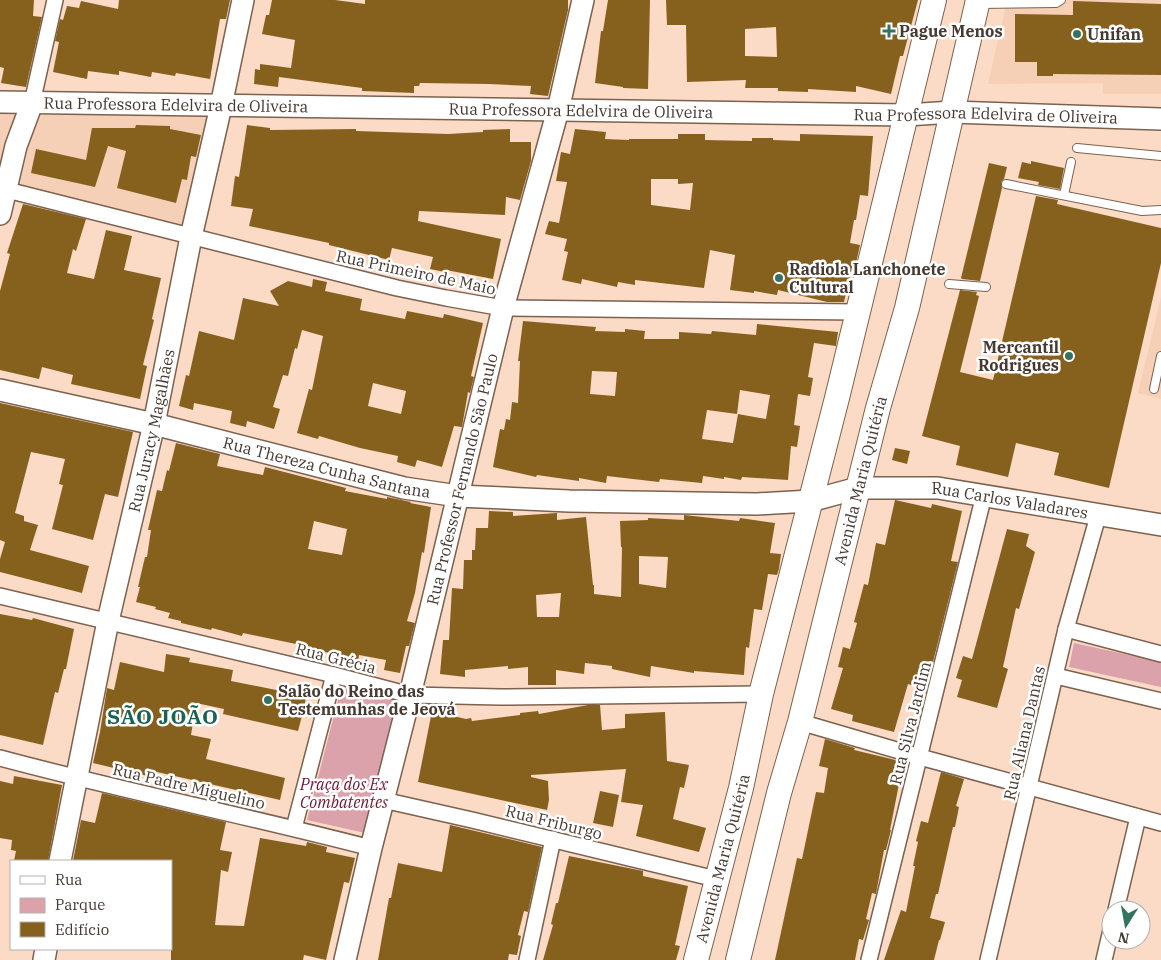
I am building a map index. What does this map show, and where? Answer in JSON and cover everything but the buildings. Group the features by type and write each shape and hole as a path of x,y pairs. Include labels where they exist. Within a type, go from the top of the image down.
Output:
{"main road":[{"name":"Avenida Maria Quitéria","path":"696,960 741,788 761,694 858,312 934,0"},
{"name":"Avenida Maria Quitéria","path":"738,960 779,793 800,722 878,408 907,308 978,2"}],"street":[{"path":"0,214 16,146 32,103 55,0"},
{"name":"Rua Juracy Magalhães","path":"60,860 108,621 154,424 191,237 222,106 243,0"},
{"name":"Rua Professor Fernando São Paulo","path":"345,960 503,308 558,110 583,0"},
{"name":"Rua Professora Edelvira de Oliveira","path":"0,102 907,115 952,112 1161,119"},
{"name":"Rua Primeiro de Maio","path":"7,190 397,288 503,308 858,312"},
{"name":"Rua Thereza Cunha Santana","path":"0,390 154,424 404,488 458,496 747,504 810,501"},
{"name":"Rua Carlos Valadares","path":"810,501 858,488 938,488 1161,525"},
{"name":"Rua Silva Jardim","path":"870,960 984,495"},
{"name":"Rua Aliana Dantas","path":"988,960 1066,629 1098,516"},
{"name":"Rua Grécia","path":"0,596 334,674 410,695 509,697 761,694"},
{"path":"1066,629 1161,654"},
{"path":"294,828 334,674"},
{"path":"1056,676 1161,701"},
{"path":"800,722 920,757 1161,822"},
{"name":"Rua Padre Miguelino","path":"0,758 76,778 294,828 371,848"},
{"name":"Rua Friburgo","path":"383,800 716,879"},
{"path":"1118,900 1138,817"},
{"path":"527,960 553,840"}],"lane":[{"path":"978,2 1056,3 1061,0"},
{"path":"1076,148 1161,156"},
{"path":"1064,195 1071,162"},
{"path":"1006,184 1142,211 1161,210"},
{"path":"949,284 986,287"},
{"path":"1154,389 1161,356"}],"shaded area":[{"name":"Unifan","path":"1008,0 1161,0 1161,94 1103,94 1103,83 988,84"},
{"path":"0,109 20,109 0,192"},
{"path":"33,112 212,112 187,231 15,185"},
{"path":"1161,297 1161,399 1138,393"}],"green space":[{"path":"1074,643 1161,662 1161,687 1069,667"},
{"name":"Praça dos Ex Combatentes","path":"341,688 398,700 365,833 307,820"}],"place":[{"name":"Pague Menos","path":"889,31"},
{"name":"Unifan","path":"1077,34"},
{"name":"Radiola Lanchonete Cultural","path":"779,278"},
{"name":"Mercantil Rodrigues","path":"1069,356"},
{"name":"Salão do Reino das Testemunhas de Jeová","path":"268,700"}],"district":[{"name":"SÃO JOÃO","path":"163,716"}]}
